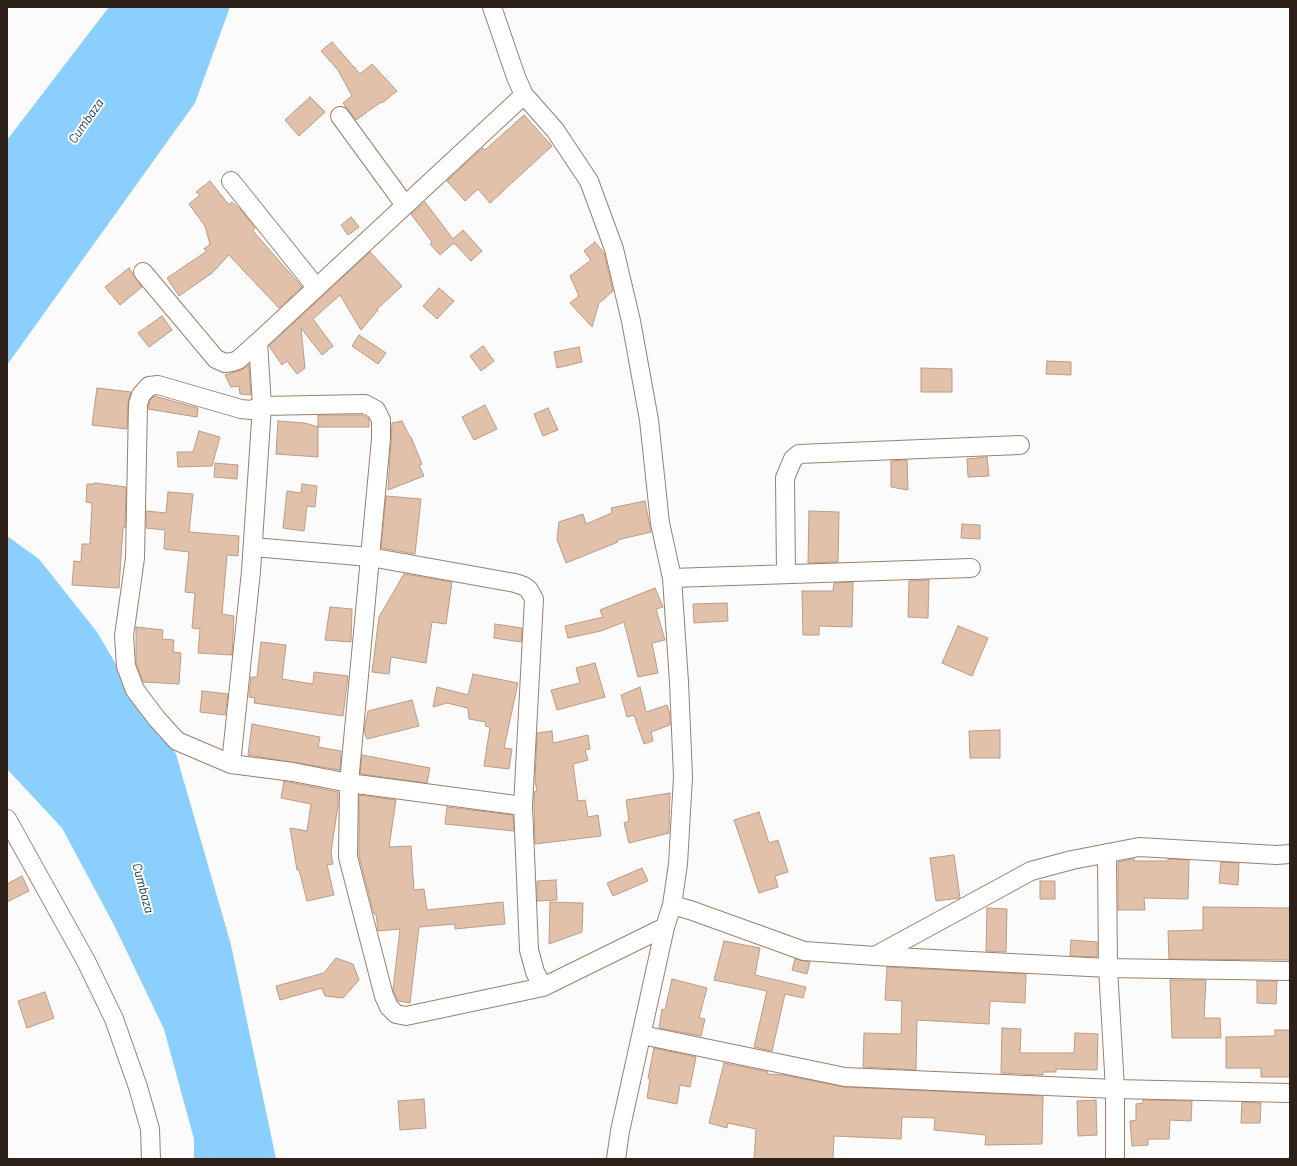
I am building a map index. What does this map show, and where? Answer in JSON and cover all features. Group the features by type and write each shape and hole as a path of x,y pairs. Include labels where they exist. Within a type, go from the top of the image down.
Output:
{"street":[{"path":"492,7 516,77 524,95 555,130 589,181 614,249 631,321 644,389 649,420 660,523 672,578 679,682 683,777 678,864 672,906 665,927 620,1131 616,1159"},
{"path":"143,272 216,359 225,363 238,360 524,95"},
{"path":"340,116 405,205"},
{"path":"231,181 316,287"},
{"path":"231,764 253,547 262,406 258,342"},
{"path":"524,806 349,783 293,772 231,764 177,741 156,719 135,690 126,666 124,636 135,558 138,404 141,395 149,386 158,385 241,409 251,410 262,406 365,404 376,410 381,420 381,439 349,783 348,857 384,996 396,1014 406,1016 543,987 665,927"},
{"path":"786,574 785,478 793,459 799,454 1020,445"},
{"path":"253,547 370,557 515,583 524,586 534,599 524,806 529,950 535,972 543,987"},
{"path":"672,578 971,568"},
{"path":"7,819 86,960 114,1019 138,1088 150,1129 151,1159"},
{"path":"875,956 1030,871 1139,847 1276,855 1290,854"},
{"path":"1107,853 1108,968 1115,1089 1115,1159"},
{"path":"672,906 690,910 804,951 1108,968 1290,971"},
{"path":"642,1035 845,1077 1115,1089 1290,1093"}],"water":[{"name":"Cumbaza","path":"109,7 230,7 195,103 7,365 7,140"},
{"name":"Cumbaza","path":"7,536 39,559 97,632 134,695 176,754 231,945 276,1159 194,1159 194,1139 164,1029 114,925 62,828 7,769"}],"building":[{"path":"332,42 360,74 372,64 397,91 356,120 343,103 352,96 338,70 321,51"},
{"path":"310,97 325,112 299,136 285,120"},
{"path":"524,115 552,146 490,203 478,189 465,201 447,181 483,148 485,150"},
{"path":"210,181 229,205 232,202 241,210 255,228 253,231 302,287 279,308 229,255 212,273 179,296 167,278 207,251 204,249 210,244 205,226 189,204 200,195 196,192"},
{"path":"425,202 453,239 463,230 482,251 471,261 454,243 440,255 430,244 432,242 411,214"},
{"path":"351,217 359,227 348,235 341,225"},
{"path":"595,242 604,253 613,291 599,303 592,327 570,303 579,296 570,276 591,260 584,251"},
{"path":"370,252 402,286 377,309 378,310 361,330 340,295 313,319 333,346 322,355 301,328 305,368 297,374 287,361 282,365 269,346"},
{"path":"129,268 142,287 120,305 105,287"},
{"path":"439,288 454,301 437,319 423,306"},
{"path":"162,316 172,330 149,347 138,333"},
{"path":"359,335 386,353 378,364 352,346"},
{"path":"483,346 494,361 481,371 470,356"},
{"path":"579,347 582,362 557,368 554,352"},
{"path":"1047,361 1071,362 1071,375 1046,374"},
{"path":"249,365 251,395 240,394 239,386 231,387 225,375 241,370"},
{"path":"921,368 952,369 952,392 921,392"},
{"path":"97,388 131,392 128,404 127,429 92,425"},
{"path":"154,396 198,408 197,417 148,409 150,400"},
{"path":"485,405 497,429 474,440 462,417"},
{"path":"548,408 558,430 543,436 534,414"},
{"path":"318,415 362,415 369,419 369,427 318,427"},
{"path":"278,421 305,423 318,427 318,457 276,454"},
{"path":"402,421 411,437 422,464 419,465 424,476 388,490 392,423"},
{"path":"199,431 220,437 212,466 178,467 177,452 193,452"},
{"path":"987,457 989,476 968,477 967,459"},
{"path":"907,460 908,490 891,487 891,461"},
{"path":"215,463 238,465 237,479 214,477"},
{"path":"95,483 126,487 125,528 123,527 119,588 72,585 74,561 81,562 82,544 90,544 92,503 86,502 87,484"},
{"path":"302,484 317,486 315,507 307,506 304,531 283,528 287,491 301,493"},
{"path":"168,492 193,494 189,532 239,536 238,556 227,555 222,614 234,616 232,655 198,653 200,629 192,628 195,593 185,592 189,552 164,549 165,530 146,528 146,511 166,513"},
{"path":"386,496 421,499 415,554 381,548"},
{"path":"645,501 651,532 617,540 618,542 566,563 557,539 559,522 583,514 586,524 612,513 611,508"},
{"path":"809,511 839,512 838,562 808,563"},
{"path":"962,524 980,525 980,539 961,538"},
{"path":"404,574 452,582 446,624 432,622 426,663 391,657 389,674 372,672 379,617"},
{"path":"929,580 928,618 908,617 909,581"},
{"path":"853,582 852,627 819,626 819,635 803,635 802,591 833,591 834,583"},
{"path":"655,588 663,607 656,609 665,640 652,643 658,673 638,677 624,622 601,631 568,638 565,626 603,617 600,610"},
{"path":"727,603 728,621 694,623 693,604"},
{"path":"330,607 352,609 351,642 325,640"},
{"path":"495,624 522,628 521,642 494,638"},
{"path":"958,626 988,638 972,676 942,663"},
{"path":"136,627 163,630 162,639 174,640 173,652 181,653 179,684 143,682 136,664"},
{"path":"261,642 286,645 282,679 313,684 314,672 348,676 343,716 254,703 255,698 249,697 251,677 257,677"},
{"path":"595,663 605,697 557,710 551,690 580,683 576,668"},
{"path":"473,674 518,683 504,748 512,749 509,769 484,766 490,727 485,726 486,722 469,719 468,708 447,703 433,707 437,687 468,695"},
{"path":"640,687 646,712 667,705 670,714 670,725 651,732 653,741 644,744 634,715 627,717 621,695"},
{"path":"202,691 228,694 225,715 200,712"},
{"path":"412,700 419,726 367,739 364,731 368,711"},
{"path":"252,724 320,737 318,747 341,751 340,770 248,755"},
{"path":"1000,730 1000,758 970,758 969,731"},
{"path":"552,731 553,743 588,735 590,749 585,750 588,760 573,764 578,801 585,800 588,817 598,815 601,836 535,844 534,792 537,791 535,781 537,733"},
{"path":"362,755 430,768 427,783 360,774"},
{"path":"284,781 338,792 338,805 331,852 333,864 327,865 334,895 307,901 299,870 297,870 290,828 307,831 311,804 281,798"},
{"path":"670,793 669,833 629,843 624,823 629,821 626,800"},
{"path":"359,795 396,800 389,847 411,846 414,890 424,889 427,910 503,902 505,924 455,929 455,924 419,927 410,1003 398,1001 393,990 400,929 378,931 376,914 374,914 359,856"},
{"path":"447,807 513,815 514,831 445,824"},
{"path":"759,812 769,843 778,840 788,872 775,876 778,887 759,893 734,820"},
{"path":"954,855 960,898 936,901 930,858"},
{"path":"1134,859 1134,861 1168,861 1168,859 1189,860 1188,899 1144,898 1145,910 1118,910 1118,862"},
{"path":"1221,862 1239,863 1238,885 1219,883"},
{"path":"642,868 648,881 613,896 607,883"},
{"path":"22,876 29,891 7,902 7,884"},
{"path":"556,880 557,900 537,901 537,881"},
{"path":"1040,881 1055,881 1055,899 1040,899"},
{"path":"550,902 583,903 582,932 549,944"},
{"path":"1203,907 1290,908 1290,960 1169,959 1168,931 1203,930"},
{"path":"987,908 1007,909 1006,952 986,951"},
{"path":"1071,940 1097,942 1097,957 1070,956"},
{"path":"724,941 760,948 755,975 806,987 803,998 785,994 772,1051 754,1047 767,991 714,980"},
{"path":"336,958 353,964 359,980 343,998 325,996 322,988 280,1000 276,986 324,973"},
{"path":"795,959 810,962 807,974 792,970"},
{"path":"887,967 1026,974 1025,1003 990,1001 989,1024 917,1020 916,1070 863,1067 864,1033 901,1034 902,1001 885,1000"},
{"path":"672,979 707,988 699,1018 705,1019 701,1036 659,1028 662,1009 665,1010"},
{"path":"1170,980 1206,980 1204,1018 1220,1018 1221,1038 1172,1038"},
{"path":"1257,981 1277,981 1276,1004 1257,1003"},
{"path":"45,992 54,1018 27,1028 18,1001"},
{"path":"1002,1028 1021,1029 1020,1053 1074,1053 1075,1033 1098,1034 1097,1070 1056,1069 1056,1072 1043,1072 1043,1075 1001,1073"},
{"path":"1275,1030 1290,1030 1290,1077 1261,1077 1261,1068 1226,1068 1226,1037 1275,1036"},
{"path":"654,1048 696,1057 690,1087 680,1085 677,1104 647,1098 650,1079 648,1078"},
{"path":"724,1063 768,1072 767,1074 784,1075 844,1087 1043,1096 1042,1144 985,1145 986,1135 934,1130 935,1118 902,1117 901,1139 834,1136 833,1159 754,1159 756,1129 728,1123 727,1128 709,1123"},
{"path":"424,1099 426,1128 400,1130 398,1101"},
{"path":"1096,1100 1097,1135 1078,1136 1077,1101"},
{"path":"1143,1100 1192,1101 1191,1121 1170,1120 1169,1139 1148,1139 1148,1145 1132,1146 1130,1121 1136,1120 1136,1104 1143,1103"},
{"path":"1242,1102 1261,1103 1260,1123 1241,1123"}]}
